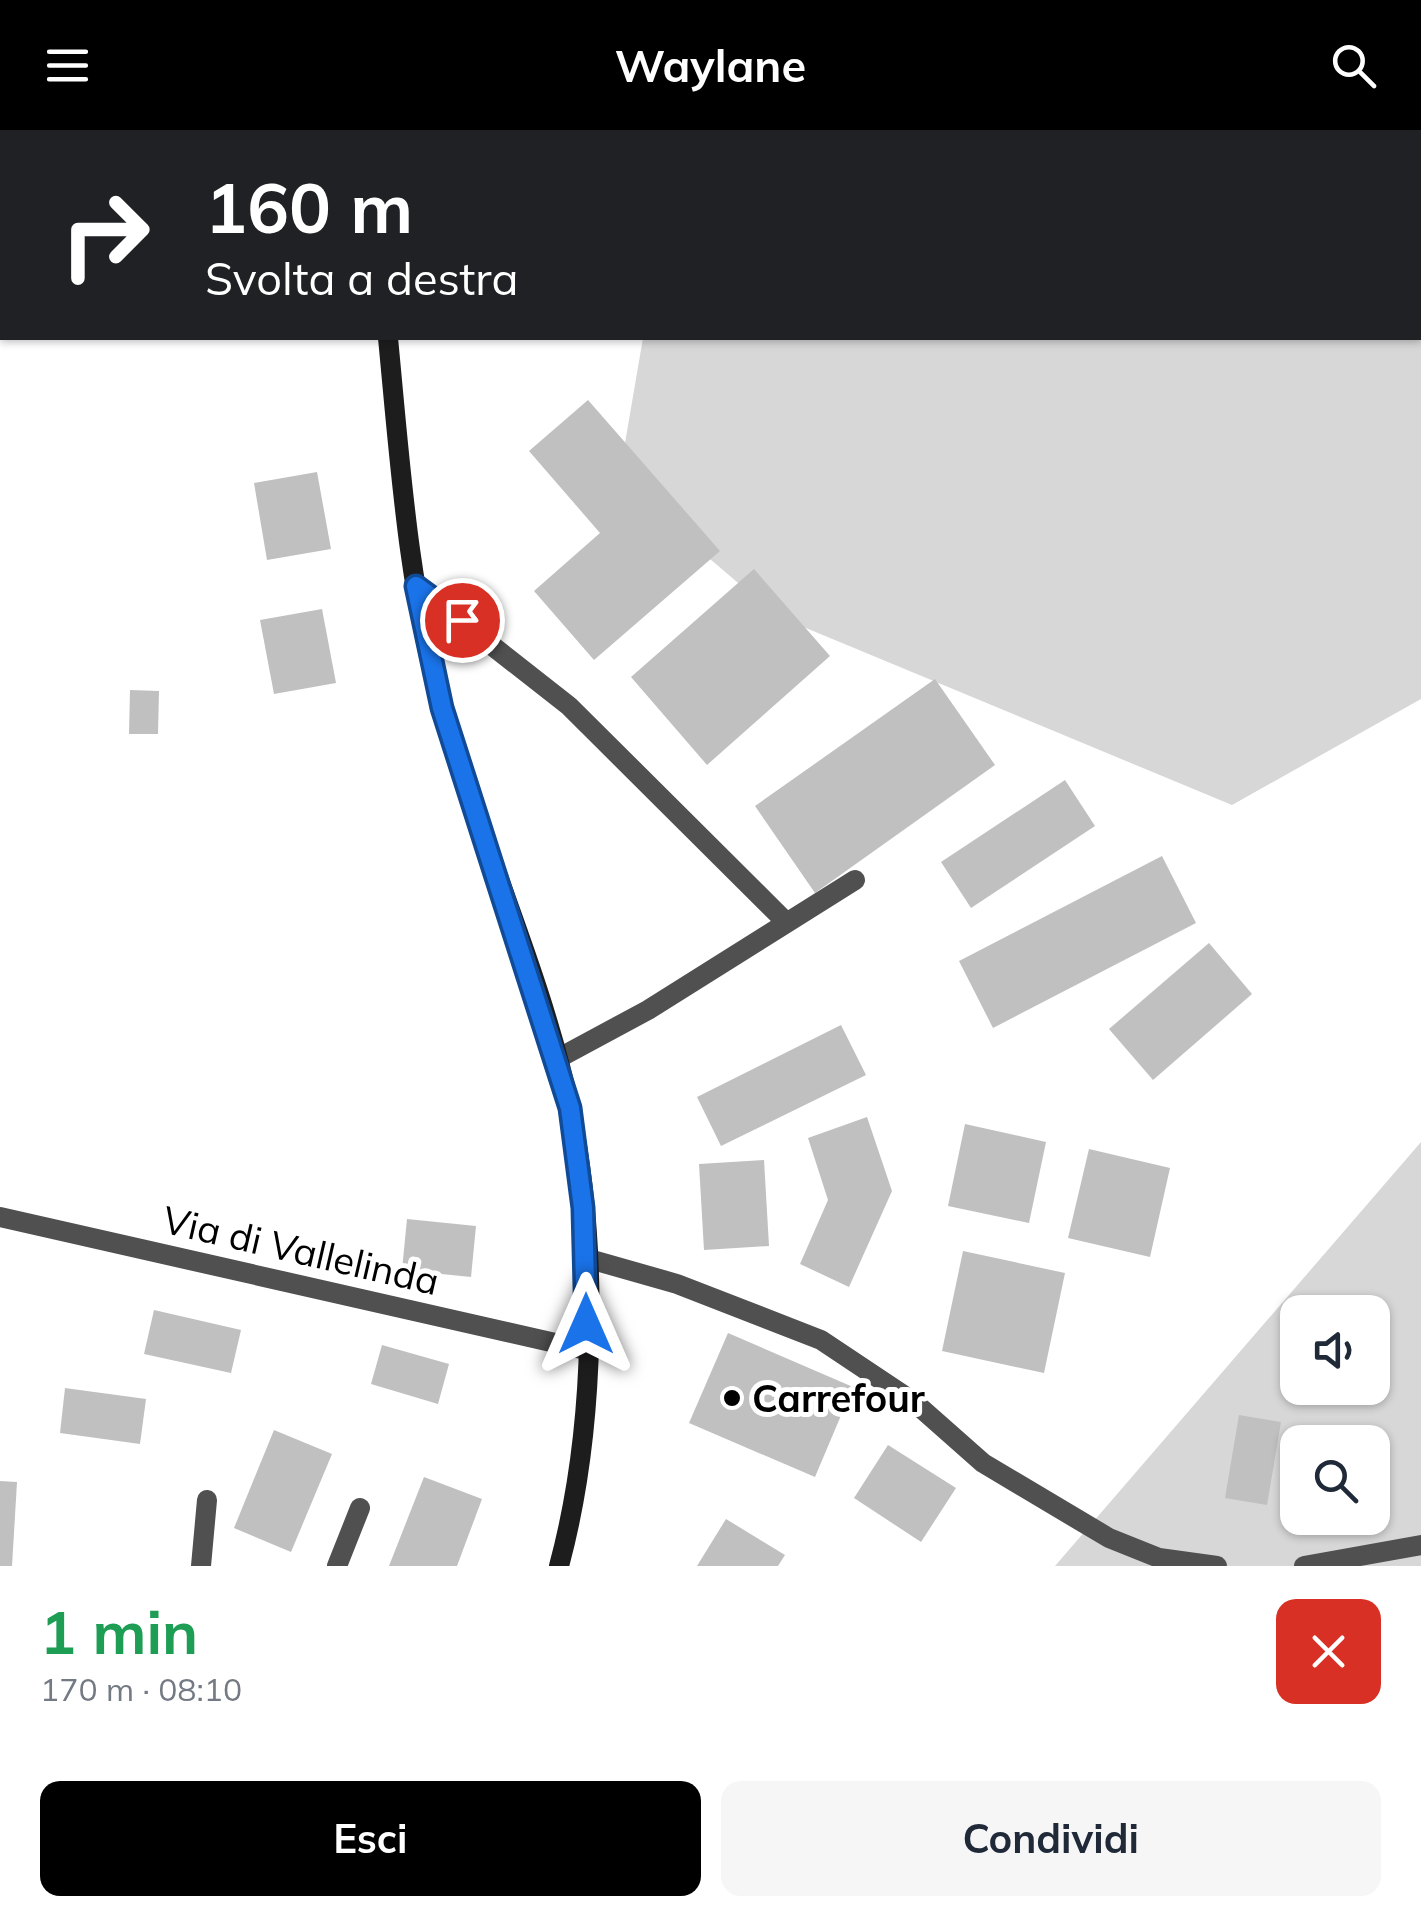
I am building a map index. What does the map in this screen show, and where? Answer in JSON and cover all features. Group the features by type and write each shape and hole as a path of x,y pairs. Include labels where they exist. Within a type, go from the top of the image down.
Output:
{"main road":[{"path":"388,340 416,586 446,724 557,1059 579,1167 586,1258 586,1350 579,1461 559,1566"}],"street":[{"path":"416,586 569,706 785,921"},
{"path":"557,1059 648,1010 855,880"},
{"name":"Via di Vallelinda","path":"0,1218 586,1350"},
{"path":"586,1258 677,1284 821,1340 914,1402 983,1463 1109,1538 1159,1558 1217,1566"},
{"path":"200,1566 207,1500"},
{"path":"336,1566 360,1508"},
{"path":"1304,1566 1421,1545"}],"shaded area":[{"path":"643,340 1421,340 1421,699 1232,805 777,616 710,559 625,443"},
{"path":"1421,1142 1421,1566 1055,1566 1280,1305 1280,1405 1390,1405 1390,1295 1289,1295"}],"building":[{"path":"588,400 720,551 594,660 534,591 600,533 529,451"},
{"path":"317,472 331,549 267,560 254,483"},
{"path":"754,569 830,656 707,765 631,677"},
{"path":"322,609 336,683 274,694 260,620"},
{"path":"935,679 995,765 815,893 755,806"},
{"path":"130,690 159,691 158,734 129,734"},
{"path":"1065,780 1095,826 971,908 941,862"},
{"path":"1162,856 1196,923 993,1028 959,961"},
{"path":"1209,943 1252,994 1153,1080 1109,1029"},
{"path":"841,1025 866,1075 721,1146 697,1097"},
{"path":"867,1117 892,1191 849,1287 800,1264 828,1200 808,1138"},
{"path":"965,1124 1046,1142 1029,1223 948,1206"},
{"path":"1089,1149 1170,1168 1150,1257 1068,1238"},
{"path":"764,1160 769,1246 704,1250 699,1164"},
{"path":"407,1219 476,1226 471,1277 402,1270"},
{"path":"963,1251 1065,1273 1044,1373 942,1351"},
{"path":"154,1310 241,1330 231,1373 144,1354"},
{"path":"728,1333 853,1387 815,1477 689,1423"},
{"path":"382,1345 449,1364 438,1404 371,1384"},
{"path":"65,1388 146,1399 140,1444 60,1433"},
{"path":"1239,1415 1281,1422 1267,1505 1225,1498"},
{"path":"274,1430 332,1454 291,1552 234,1528"},
{"path":"888,1445 956,1488 921,1542 854,1498"},
{"path":"424,1477 482,1499 457,1566 389,1566"},
{"path":"0,1481 17,1482 12,1566 0,1566"},
{"path":"726,1519 785,1555 778,1566 697,1566"}],"place":[{"name":"Carrefour","path":"732,1398"}],"route":[{"path":"462,620 416,586 442,708 532,978 570,1108 583,1208 586,1324"}]}
